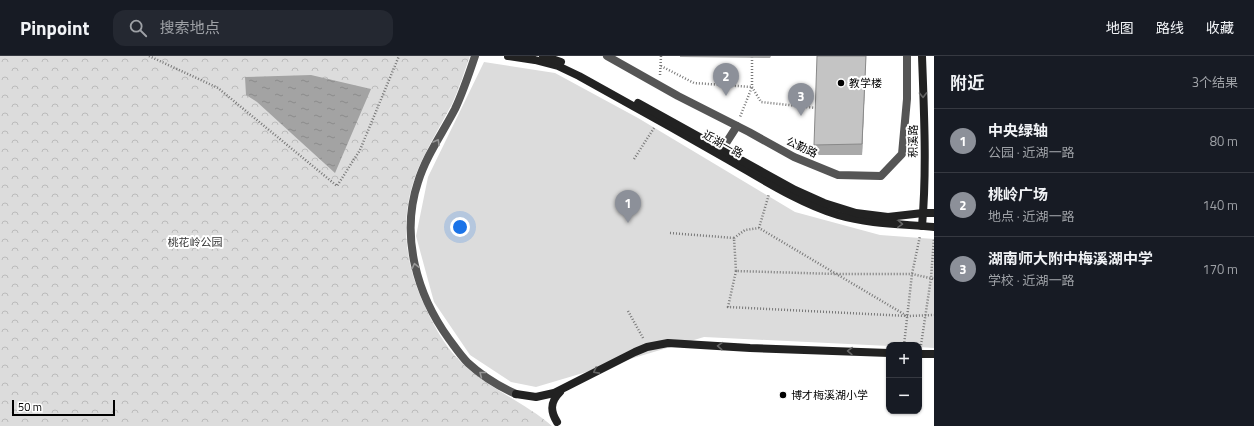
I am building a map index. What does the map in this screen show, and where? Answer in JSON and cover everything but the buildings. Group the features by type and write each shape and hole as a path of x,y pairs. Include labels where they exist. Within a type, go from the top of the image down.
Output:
{"street":[{"path":"475,56 465,87 428,157 417,182 412,206 410,228 412,254 418,279 435,318 457,351 468,363 484,376 502,388 516,394 536,397 564,389 601,369 647,347 657,344 674,343 750,348 886,353"},
{"name":"近湖一路","path":"508,56 535,60 558,66 579,76 659,121 795,190 841,209 856,213 888,217 923,212 934,214"},
{"name":"近湖一路","path":"543,56 562,62 580,71 721,152 772,184 815,206 861,220 934,227"},
{"name":"公勤路","path":"607,56 660,86 794,157 838,175 881,176 902,154 907,99 907,56"},
{"name":"积溪路","path":"922,56 924,129 922,226"},
{"path":"721,152 737,126"},
{"path":"922,354 934,354"},
{"path":"559,424 552,412 552,402 564,389"}],"path":[{"path":"149,56 218,88 336,186 360,150 399,56"},
{"path":"660,86 661,56"},
{"path":"737,126 752,87 752,58"},
{"path":"661,66 694,84 752,87"},
{"path":"752,87 761,102 816,108"},
{"path":"634,159 659,121"},
{"path":"759,228 772,184"},
{"path":"904,342 912,274 922,226"},
{"path":"670,233 734,238 745,230 759,228 908,316"},
{"path":"734,238 736,271 728,307 908,316 934,315"},
{"path":"921,342 932,279 934,238"},
{"path":"736,271 836,274 912,274 932,279"},
{"path":"628,310 647,347"}],"green space":[{"name":"桃花岭公园","path":"0,56 470,56 452,104 425,153 415,177 407,212 406,229 410,264 421,298 429,315 443,340 461,362 482,380 541,417 552,426 0,426"},
{"path":"484,62 555,73 638,118 795,212 880,235 934,239 934,348 922,347 922,342 886,342 886,346 704,337 536,387 511,382 470,355 434,302 416,236 428,177"}],"water":[{"path":"311,75 371,89 335,173 257,102 246,95 245,77"}],"place":[{"name":"教学楼","path":"841,83"},
{"name":"桃岭广场","path":"726,96"},
{"name":"湖南师大附中梅溪湖中学","path":"801,116"},
{"name":"中央绿轴","path":"628,223"},
{"name":"博才梅溪湖小学","path":"783,395"}]}
